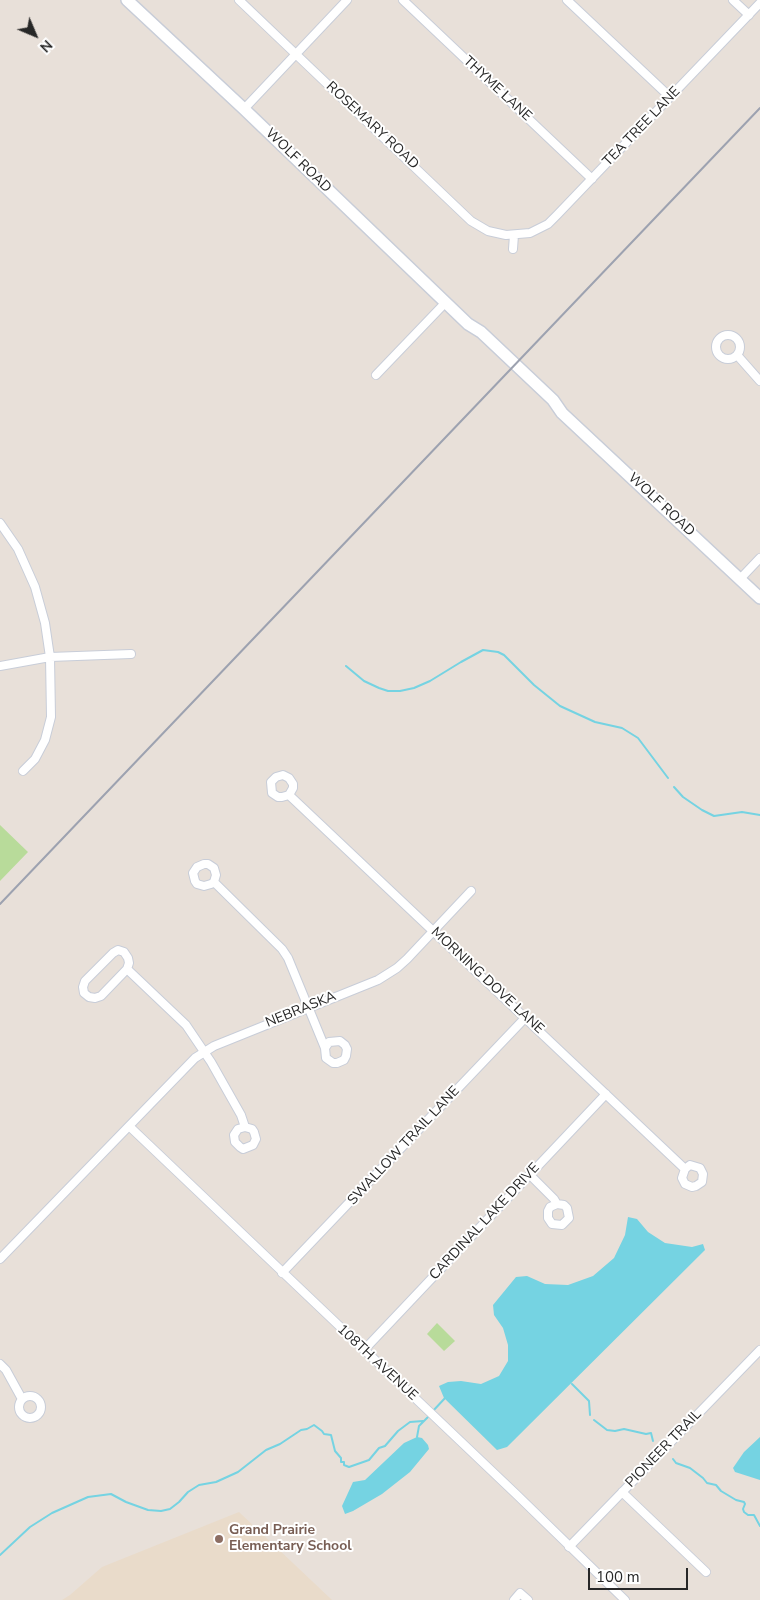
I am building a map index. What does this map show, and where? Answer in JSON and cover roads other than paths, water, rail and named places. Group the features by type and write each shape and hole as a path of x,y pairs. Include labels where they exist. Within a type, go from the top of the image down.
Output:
{"main road":[{"name":"WOLF ROAD","path":"127,0 446,302 468,324 476,336 497,356 549,404 562,413 760,598"}],"street":[{"name":"ROSEMARY ROAD","path":"239,0 471,220 488,231 514,235"},
{"path":"244,109 347,0"},
{"name":"THYME LANE","path":"403,0 592,179"},
{"path":"567,0 670,97"},
{"path":"733,0 749,15"},
{"name":"TEA TREE LANE","path":"514,235 530,233 548,224 760,3"},
{"path":"514,235 514,250"},
{"path":"376,375 446,302"},
{"path":"736,355 760,381"},
{"path":"0,523 18,549 35,586 45,623 50,657 51,717 45,740 35,759 23,771"},
{"path":"740,579 760,558"},
{"path":"0,666 50,657 131,654"},
{"name":"MORNING DOVE LANE","path":"289,795 685,1169"},
{"path":"214,882 282,949 293,969 325,1048"},
{"name":"NEBRASKA","path":"0,1259 195,1058 214,1046 378,980 397,968 470,891"},
{"path":"118,950 124,952 128,958 128,969 101,996 89,997 84,993 85,982 118,950"},
{"path":"128,969 186,1025 241,1115 245,1127"},
{"name":"SWALLOW TRAIL LANE","path":"282,1273 525,1018"},
{"name":"CARDINAL LAKE DRIVE","path":"364,1350 606,1094"},
{"name":"108TH AVENUE","path":"129,1126 625,1600"},
{"path":"530,1175 557,1204"},
{"name":"PIONEER TRAIL","path":"569,1547 760,1350"},
{"path":"0,1364 6,1370 22,1399"},
{"path":"622,1492 706,1572"},
{"path":"514,1600 520,1593 528,1600"}],"water":[{"path":"628,1217 637,1219 648,1232 665,1243 692,1247 703,1244 705,1250 507,1447 497,1450 444,1398 439,1386 448,1382 461,1381 481,1384 499,1376 508,1361 508,1345 503,1328 494,1315 493,1305 516,1277 527,1276 545,1284 568,1285 593,1276 614,1258 625,1235"},
{"path":"417,1437 422,1438 429,1449 410,1472 382,1494 345,1514 342,1506 353,1482 365,1480 404,1443"},
{"path":"760,1437 760,1480 735,1472 733,1468 744,1452"}],"waterway":[{"path":"346,666 364,681 379,688 388,691 400,691 414,688 430,681 483,650 498,652 504,655 534,685 560,706 595,722 622,728 638,738 668,778"},
{"path":"674,787 683,797 714,816 742,812 760,815"},
{"path":"572,1384 589,1401 590,1415"},
{"path":"432,1412 446,1397"},
{"path":"417,1437 419,1426 429,1416"},
{"path":"594,1420 607,1430 624,1429 646,1434 651,1433 653,1441"},
{"path":"0,1555 30,1527 52,1513 88,1497 111,1494 148,1510 161,1511 170,1509 188,1492 199,1485 216,1482 238,1472 266,1450 280,1444 301,1430 314,1425 324,1434 331,1435 335,1451 341,1458 341,1462 344,1462 344,1465 349,1467 369,1460 379,1448 385,1446 398,1431 410,1422 423,1421"},
{"path":"673,1459 676,1463 690,1468 707,1483 716,1485 721,1491 736,1500 744,1502 744,1512 748,1515 754,1515 760,1526"}],"railway":[{"path":"0,904 760,108"}],"place":[{"name":"Grand Prairie Elementary School","path":"219,1539"}]}
